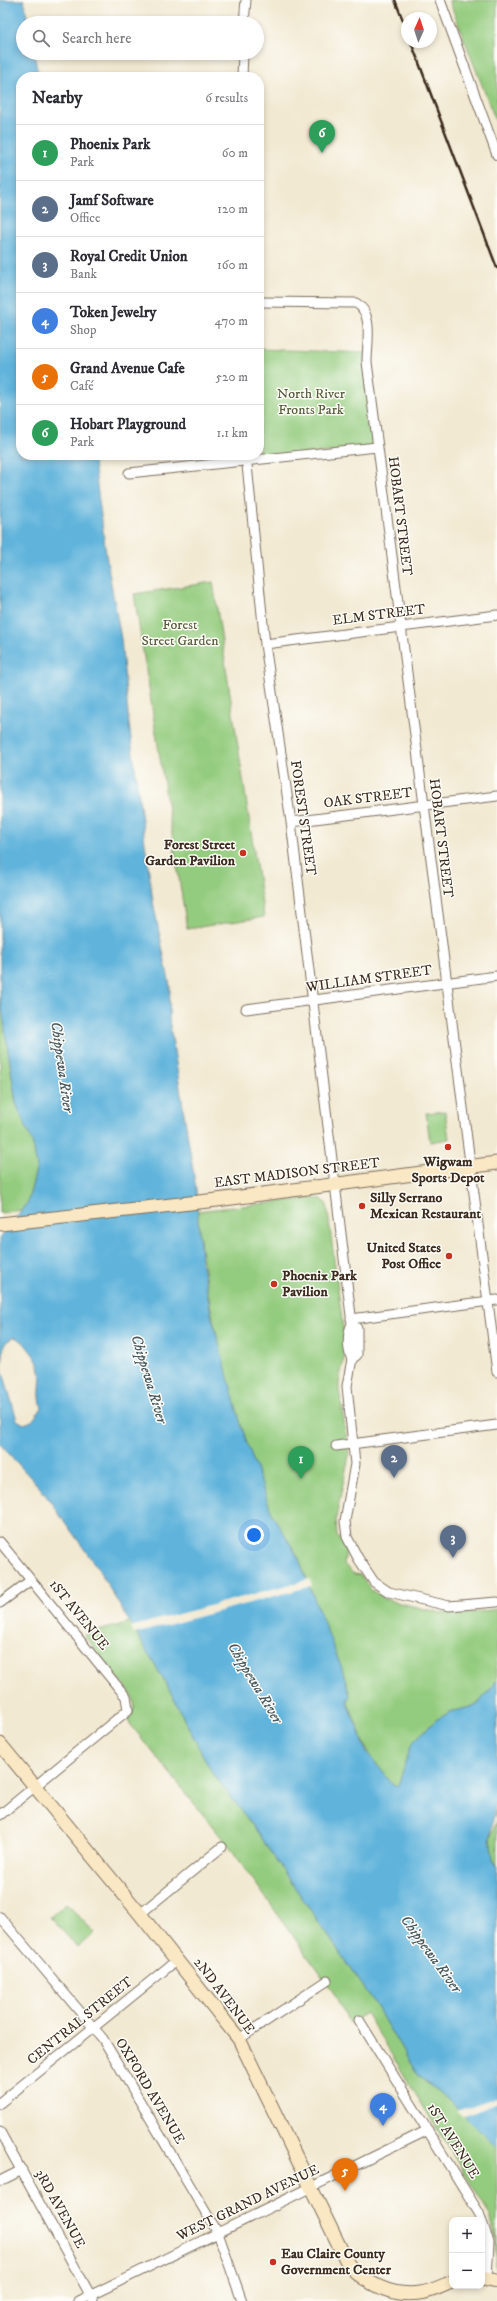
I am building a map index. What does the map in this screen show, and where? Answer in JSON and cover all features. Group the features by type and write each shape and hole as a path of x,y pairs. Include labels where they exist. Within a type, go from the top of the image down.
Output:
{"street":[{"path":"245,16 246,0"},
{"path":"440,0 497,155"},
{"path":"242,72 243,60"},
{"name":"HOBART STREET","path":"264,302 356,303 363,307 367,315 367,362 399,627 470,1166 492,1301 497,1372"},
{"path":"264,456 377,447"},
{"path":"129,473 230,460"},
{"name":"FOREST STREET","path":"246,460 265,644 290,822 333,1184 351,1321 357,1328 359,1342 357,1355 352,1359 347,1386 354,1444 354,1476 346,1513 345,1529 358,1558 374,1582 389,1592 442,1605 458,1606 497,1602"},
{"name":"ELM STREET","path":"265,644 497,615"},
{"name":"OAK STREET","path":"290,822 497,796"},
{"name":"WILLIAM STREET","path":"246,1009 497,976"},
{"name":"EAST MADISON STREET","path":"0,1224 217,1200 497,1163"},
{"path":"351,1321 492,1301"},
{"path":"336,1446 497,1425"},
{"name":"1ST AVENUE","path":"0,1542 126,1697 128,1710 35,1786"},
{"path":"0,1602 31,1580"},
{"name":"2ND AVENUE","path":"0,1744 140,1914 239,2039 342,2255 349,2266 370,2282 388,2290 410,2293 430,2291 449,2283"},
{"path":"0,1815 35,1786"},
{"path":"140,1914 222,1847"},
{"name":"OXFORD AVENUE","path":"0,1917 103,2039 218,2233 242,2301"},
{"name":"CENTRAL STREET","path":"0,2103 177,1960"},
{"path":"239,2039 327,1981"},
{"name":"1ST AVENUE","path":"359,2020 479,2213 485,2226 489,2242 489,2279"},
{"name":"WEST GRAND AVENUE","path":"79,2301 92,2298 218,2233 428,2130"},
{"name":"3RD AVENUE","path":"0,2132 92,2298"},
{"path":"0,2181 22,2170"}],"green space":[{"path":"449,0 497,0 497,124"},
{"name":"North River Fronts Park","path":"264,349 367,353 377,447 264,459"},
{"name":"Forest Street Garden","path":"213,582 264,917 187,929 134,594"},
{"path":"0,997 16,1103 32,1141 37,1166 28,1202 21,1210 0,1213"},
{"path":"445,1111 449,1139 430,1142 426,1113"},
{"path":"314,1198 322,1199 327,1205 345,1343 345,1355 339,1389 349,1455 336,1518 337,1535 346,1549 344,1564 354,1574 361,1575 371,1590 387,1600 442,1613 453,1611 463,1614 497,1609 497,1680 479,1703 471,1707 450,1712 412,1743 402,1777 397,1786 388,1781 380,1772 373,1761 361,1735 347,1700 350,1695 342,1671 314,1602 301,1564 271,1512 245,1439 234,1402 215,1326 201,1250 197,1211"},
{"path":"130,1622 169,1689 211,1771 247,1818 374,2002 418,2076 449,2100 497,2148 497,2270 495,2266 496,2240 490,2215 366,2013 349,2023 338,1999 234,1853 127,1720 132,1715 134,1709 132,1695 84,1635"},
{"path":"497,1809 497,1821 495,1814"},
{"path":"497,1821 497,1868 493,1859 490,1838"},
{"path":"66,1903 95,1933 78,1948 50,1917"}],"water":[{"name":"Chippewa River","path":"0,0 24,0 27,16 16,16 16,60 35,60 38,72 16,72 16,460 94,460 107,561 121,639 129,724 153,902 170,986 169,1019 196,1189 201,1260 212,1318 241,1425 272,1514 298,1557 342,1669 350,1695 347,1701 367,1752 393,1785 397,1786 399,1783 412,1743 436,1720 450,1712 471,1707 479,1703 497,1680 497,1796 490,1838 493,1859 497,1868 497,2148 449,2100 418,2076 374,2002 247,1818 211,1771 169,1689 97,1567 42,1490 0,1444 0,1237 28,1202 37,1166 32,1141 16,1103 0,997","holes":["13,1337 19,1339 31,1352 41,1373 40,1400 42,1408 32,1421 24,1424 17,1420 2,1369 4,1344"]}],"pier":[{"path":"310,1579 312,1586 134,1634 130,1627"},
{"path":"497,2097 497,2102 462,2116 457,2111"}],"railway":[{"path":"395,0 401,16"},
{"path":"413,48 497,268"}],"place":[{"name":"Hobart Playground","path":"322,153"},
{"name":"Forest Street Garden Pavilion","path":"243,853"},
{"name":"Wigwam Sports Depot","path":"448,1147"},
{"name":"Silly Serrano Mexican Restaurant","path":"362,1206"},
{"name":"United States Post Office","path":"449,1256"},
{"name":"Phoenix Park Pavilion","path":"274,1284"},
{"name":"Jamf Software","path":"394,1478"},
{"name":"Phoenix Park","path":"301,1479"},
{"name":"Royal Credit Union","path":"453,1558"},
{"name":"Token Jewelry","path":"383,2126"},
{"name":"Grand Avenue Cafe","path":"345,2191"},
{"name":"Eau Claire County Government Center","path":"273,2262"}]}
